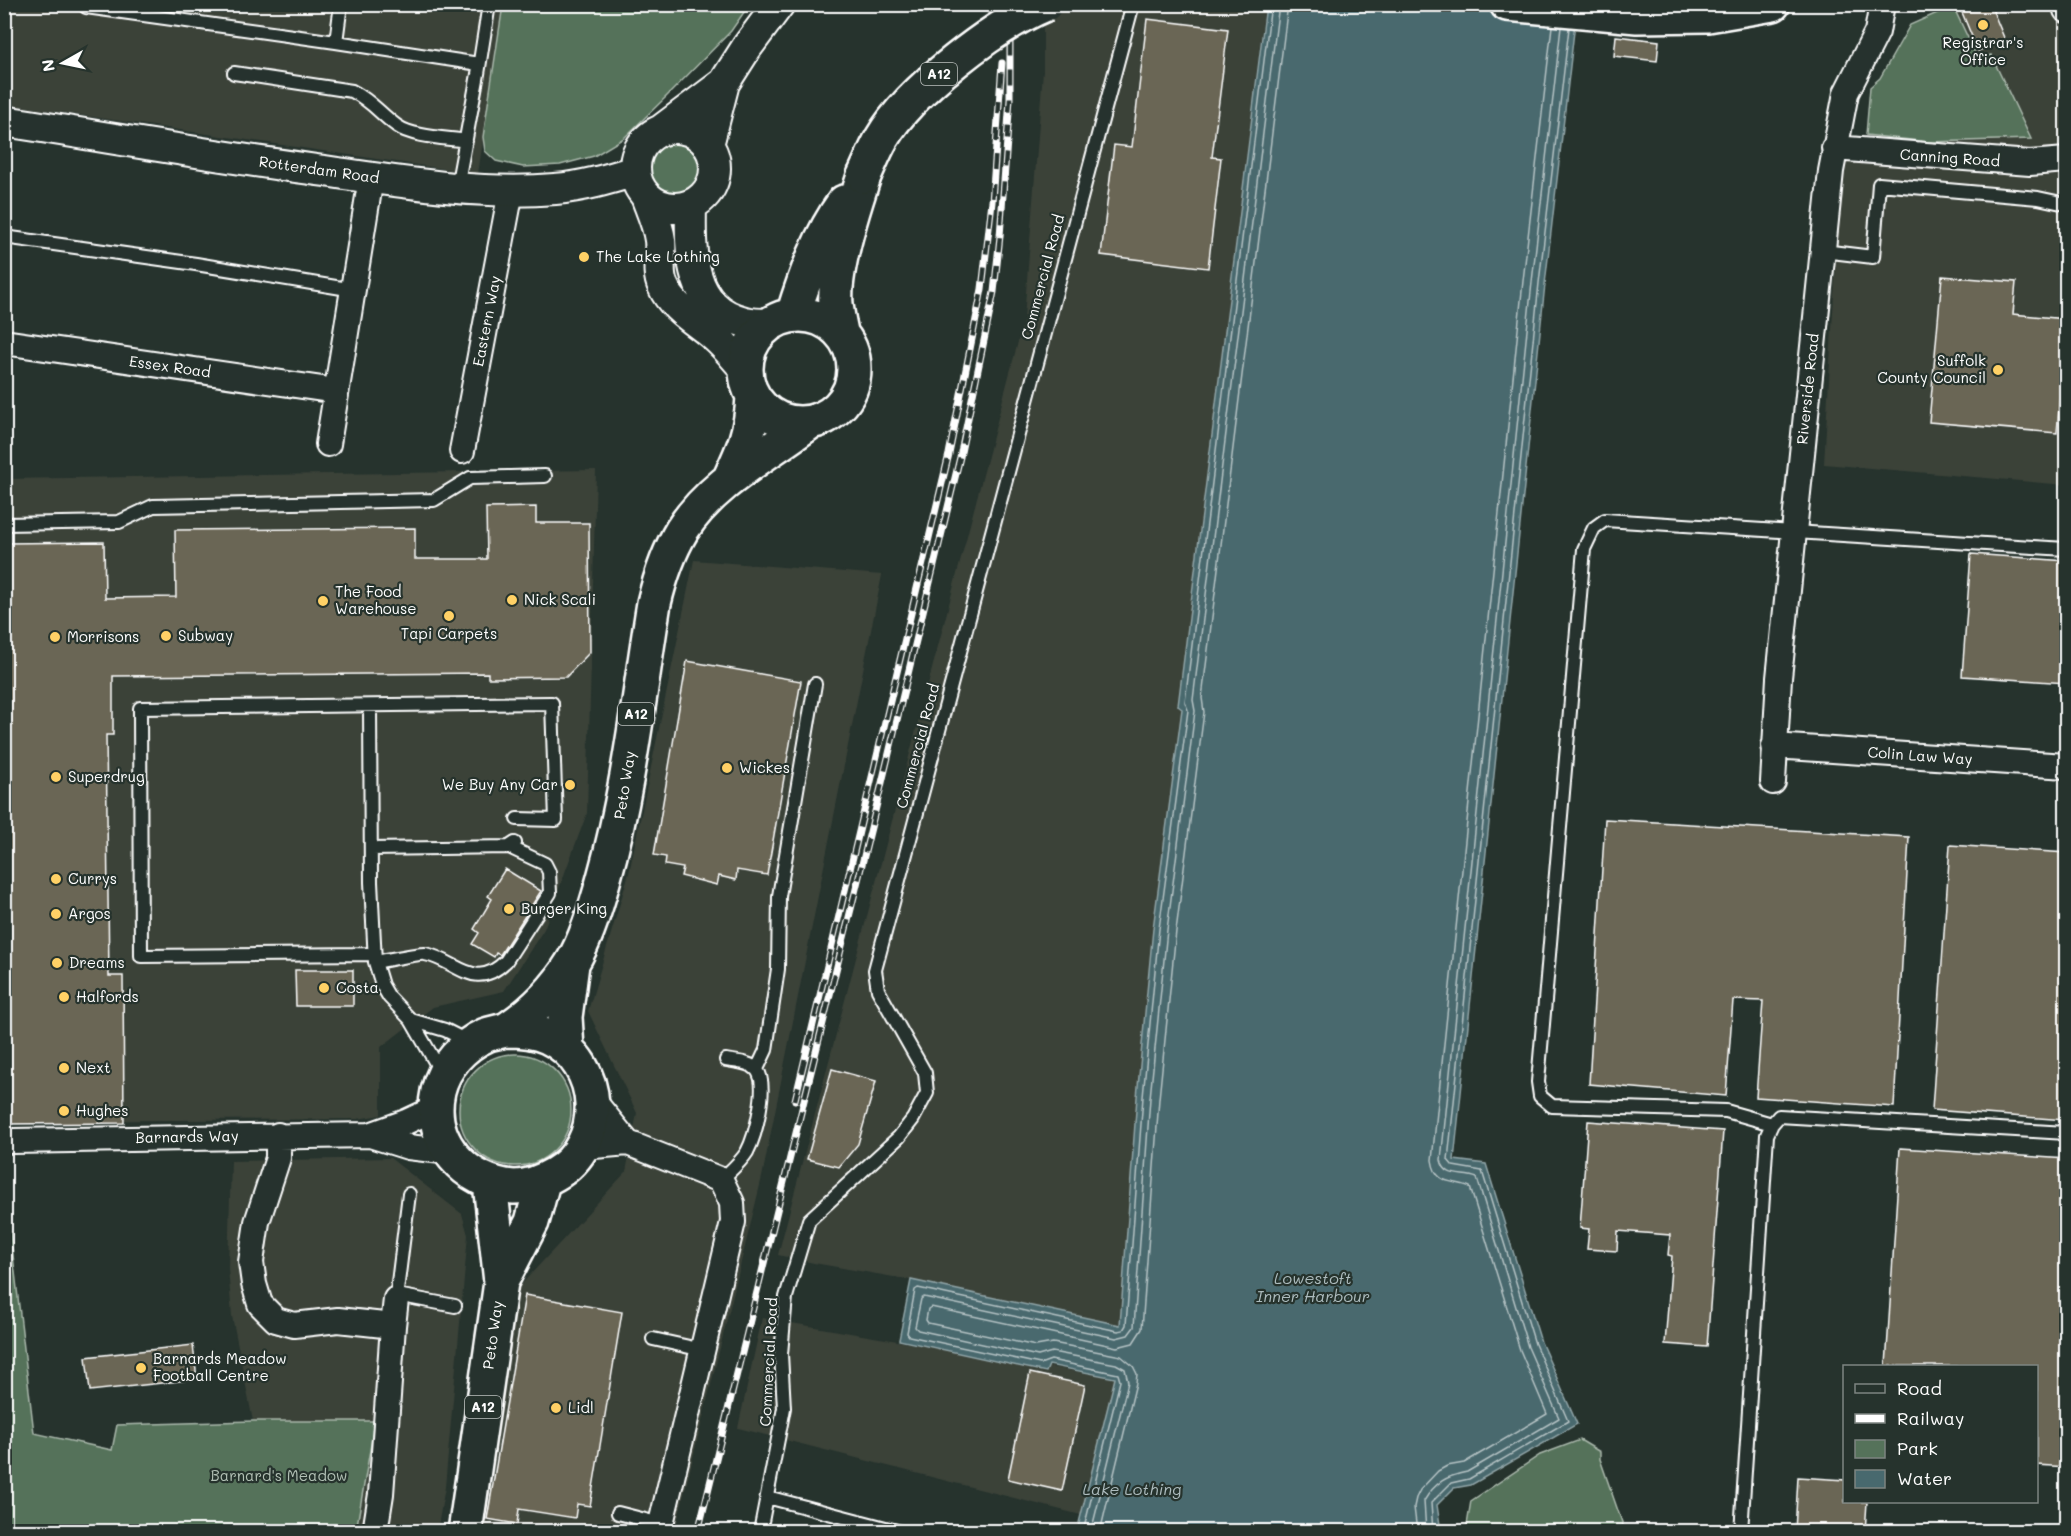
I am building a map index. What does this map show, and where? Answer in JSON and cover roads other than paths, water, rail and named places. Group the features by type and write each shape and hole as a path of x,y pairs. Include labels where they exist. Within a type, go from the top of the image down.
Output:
{"highway":[{"name":"A12","path":"841,332 836,303 838,276 852,214 864,176 882,137 906,108 940,74 985,38 1046,4"},
{"path":"1507,4 1637,16 1708,15 1773,4"},
{"name":"A12","path":"781,320 803,283 838,211 864,176"},
{"path":"810,315 827,321 841,332 850,346 855,363 854,379 848,395 838,409 825,418 809,423 792,423 777,418 763,410 750,383 748,352 756,337 781,320 810,315"},
{"name":"Peto Way","path":"728,482 746,444 752,419 750,383"},
{"name":"Peto Way","path":"506,1030 537,1007 572,962 596,908 618,830 654,603 669,555 682,530 700,508 728,482 809,423"},
{"name":"Peto Way","path":"567,1050 565,1017 572,962"},
{"path":"506,1030 528,1031 549,1037 567,1050 579,1064 588,1081 593,1100 591,1124 583,1148 566,1168 543,1182 517,1187 490,1183 467,1171 450,1152 440,1131 436,1108 438,1092 443,1076 454,1058 470,1043 487,1034 506,1030"},
{"name":"Peto Way","path":"501,1282 532,1222 543,1182"},
{"name":"Peto Way","path":"465,1532 501,1282 490,1183"}],"street":[{"path":"708,145 724,83 779,4"},
{"name":"Riverside Road","path":"1773,782 1779,678 1793,532 1834,148 1846,93 1877,32 1882,4"},
{"path":"2065,4 2067,10"},
{"path":"724,83 649,137 636,158 640,184 660,241 661,283 669,298 680,310 717,338 750,383"},
{"name":"Rotterdam Road","path":"4,121 371,178 457,187 511,191 557,189 607,179 640,184"},
{"path":"640,184 659,206 675,209 691,206 703,197 711,186 715,172 714,158 708,145 687,129 673,128 660,131"},
{"name":"Canning Road","path":"1834,148 2030,163 2067,160"},
{"path":"328,444 371,178"},
{"name":"Eastern Way","path":"462,451 511,191"},
{"path":"691,206 692,261 695,276 707,297 720,311 744,322 781,320"},
{"name":"Essex Road","path":"4,342 336,391"},
{"name":"Colin Law Way","path":"1774,746 2067,766"},
{"path":"593,1100 628,1143"},
{"name":"Barnards Way","path":"370,1135 436,1108"},
{"path":"278,1135 278,1158 258,1222 251,1262 260,1304 276,1320 294,1325 338,1320 393,1326"},
{"name":"Barnards Way","path":"9,1141 370,1135 408,1147 450,1152"},
{"path":"583,1148 628,1143 721,1180 732,1203 733,1222 660,1528"},
{"path":"375,1532 381,1494 397,1297"}],"lane":[{"path":"336,42 341,4"},
{"path":"457,187 489,4"},
{"name":"Commercial Road","path":"760,1532 784,1408 781,1354 786,1297 809,1220 899,1137 913,1119 927,1093 925,1073 878,990 875,970 1133,4"},
{"path":"86,8 478,64"},
{"path":"234,73 352,91 367,99 398,127 419,134 466,141"},
{"path":"1823,251 1873,257 1879,184 2038,198 2067,204"},
{"path":"4,237 196,264 354,290"},
{"path":"4,524 119,522 153,506 434,500 470,478 545,476"},
{"path":"1772,1124 1726,1111 1552,1106 1540,1096 1538,1082 1584,549 1594,528 1605,520 2067,549"},
{"path":"757,1069 766,1050 778,969 779,896 815,684"},
{"path":"371,849 512,844 545,864 549,872 550,893 506,961 496,970 473,975 424,954 374,958 141,956 140,708 552,703 556,820 517,819"},
{"path":"370,706 374,958 382,985 389,998 411,1020 443,1076"},
{"path":"411,1020 445,1030 470,1043"},
{"path":"721,1180 747,1151 762,1100 762,1080 757,1069 746,1063 726,1060"},
{"path":"1742,1532 1767,1135 1772,1124 1779,1116 2067,1133"},
{"path":"409,1194 397,1297 455,1306"},
{"path":"653,1339 703,1350"},
{"path":"767,1497 901,1532"},
{"path":"618,1513 660,1528"}],"water":[{"name":"Lowestoft Inner Harbour","path":"1266,5 1577,5 1545,284 1454,1160 1486,1164 1541,1342 1577,1424 1471,1485 1454,1488 1437,1505 1439,1531 1077,1531 1115,1378 1049,1365 1046,1372 899,1340 911,1280 1120,1325 1137,1097 1153,929 1182,709 1178,706"}],"railway":[{"path":"698,1532 960,457 994,292 1010,99 1010,4"},
{"path":"795,1100 949,454 982,289 992,202 1002,63"}],"place":[{"name":"Registrar's Office","path":"1983,25"},
{"name":"The Lake Lothing","path":"584,257"},
{"name":"Suffolk County Council","path":"1998,370"},
{"name":"Nick Scali","path":"512,600"},
{"name":"The Food Warehouse","path":"323,601"},
{"name":"Tapi Carpets","path":"449,616"},
{"name":"Subway","path":"166,636"},
{"name":"Morrisons","path":"55,637"},
{"name":"Wickes","path":"727,768"},
{"name":"Superdrug","path":"56,777"},
{"name":"We Buy Any Car","path":"570,785"},
{"name":"Currys","path":"56,879"},
{"name":"Burger King","path":"509,909"},
{"name":"Argos","path":"56,914"},
{"name":"Dreams","path":"57,963"},
{"name":"Costa","path":"324,988"},
{"name":"Halfords","path":"64,997"},
{"name":"Next","path":"64,1068"},
{"name":"Hughes","path":"64,1111"},
{"name":"Barnards Meadow Football Centre","path":"141,1368"},
{"name":"Lidl","path":"556,1408"}],"park label":[{"name":"Barnard's Meadow","path":"279,1476"}],"water label":[{"name":"Lake Lothing","path":"1132,1489"}]}
